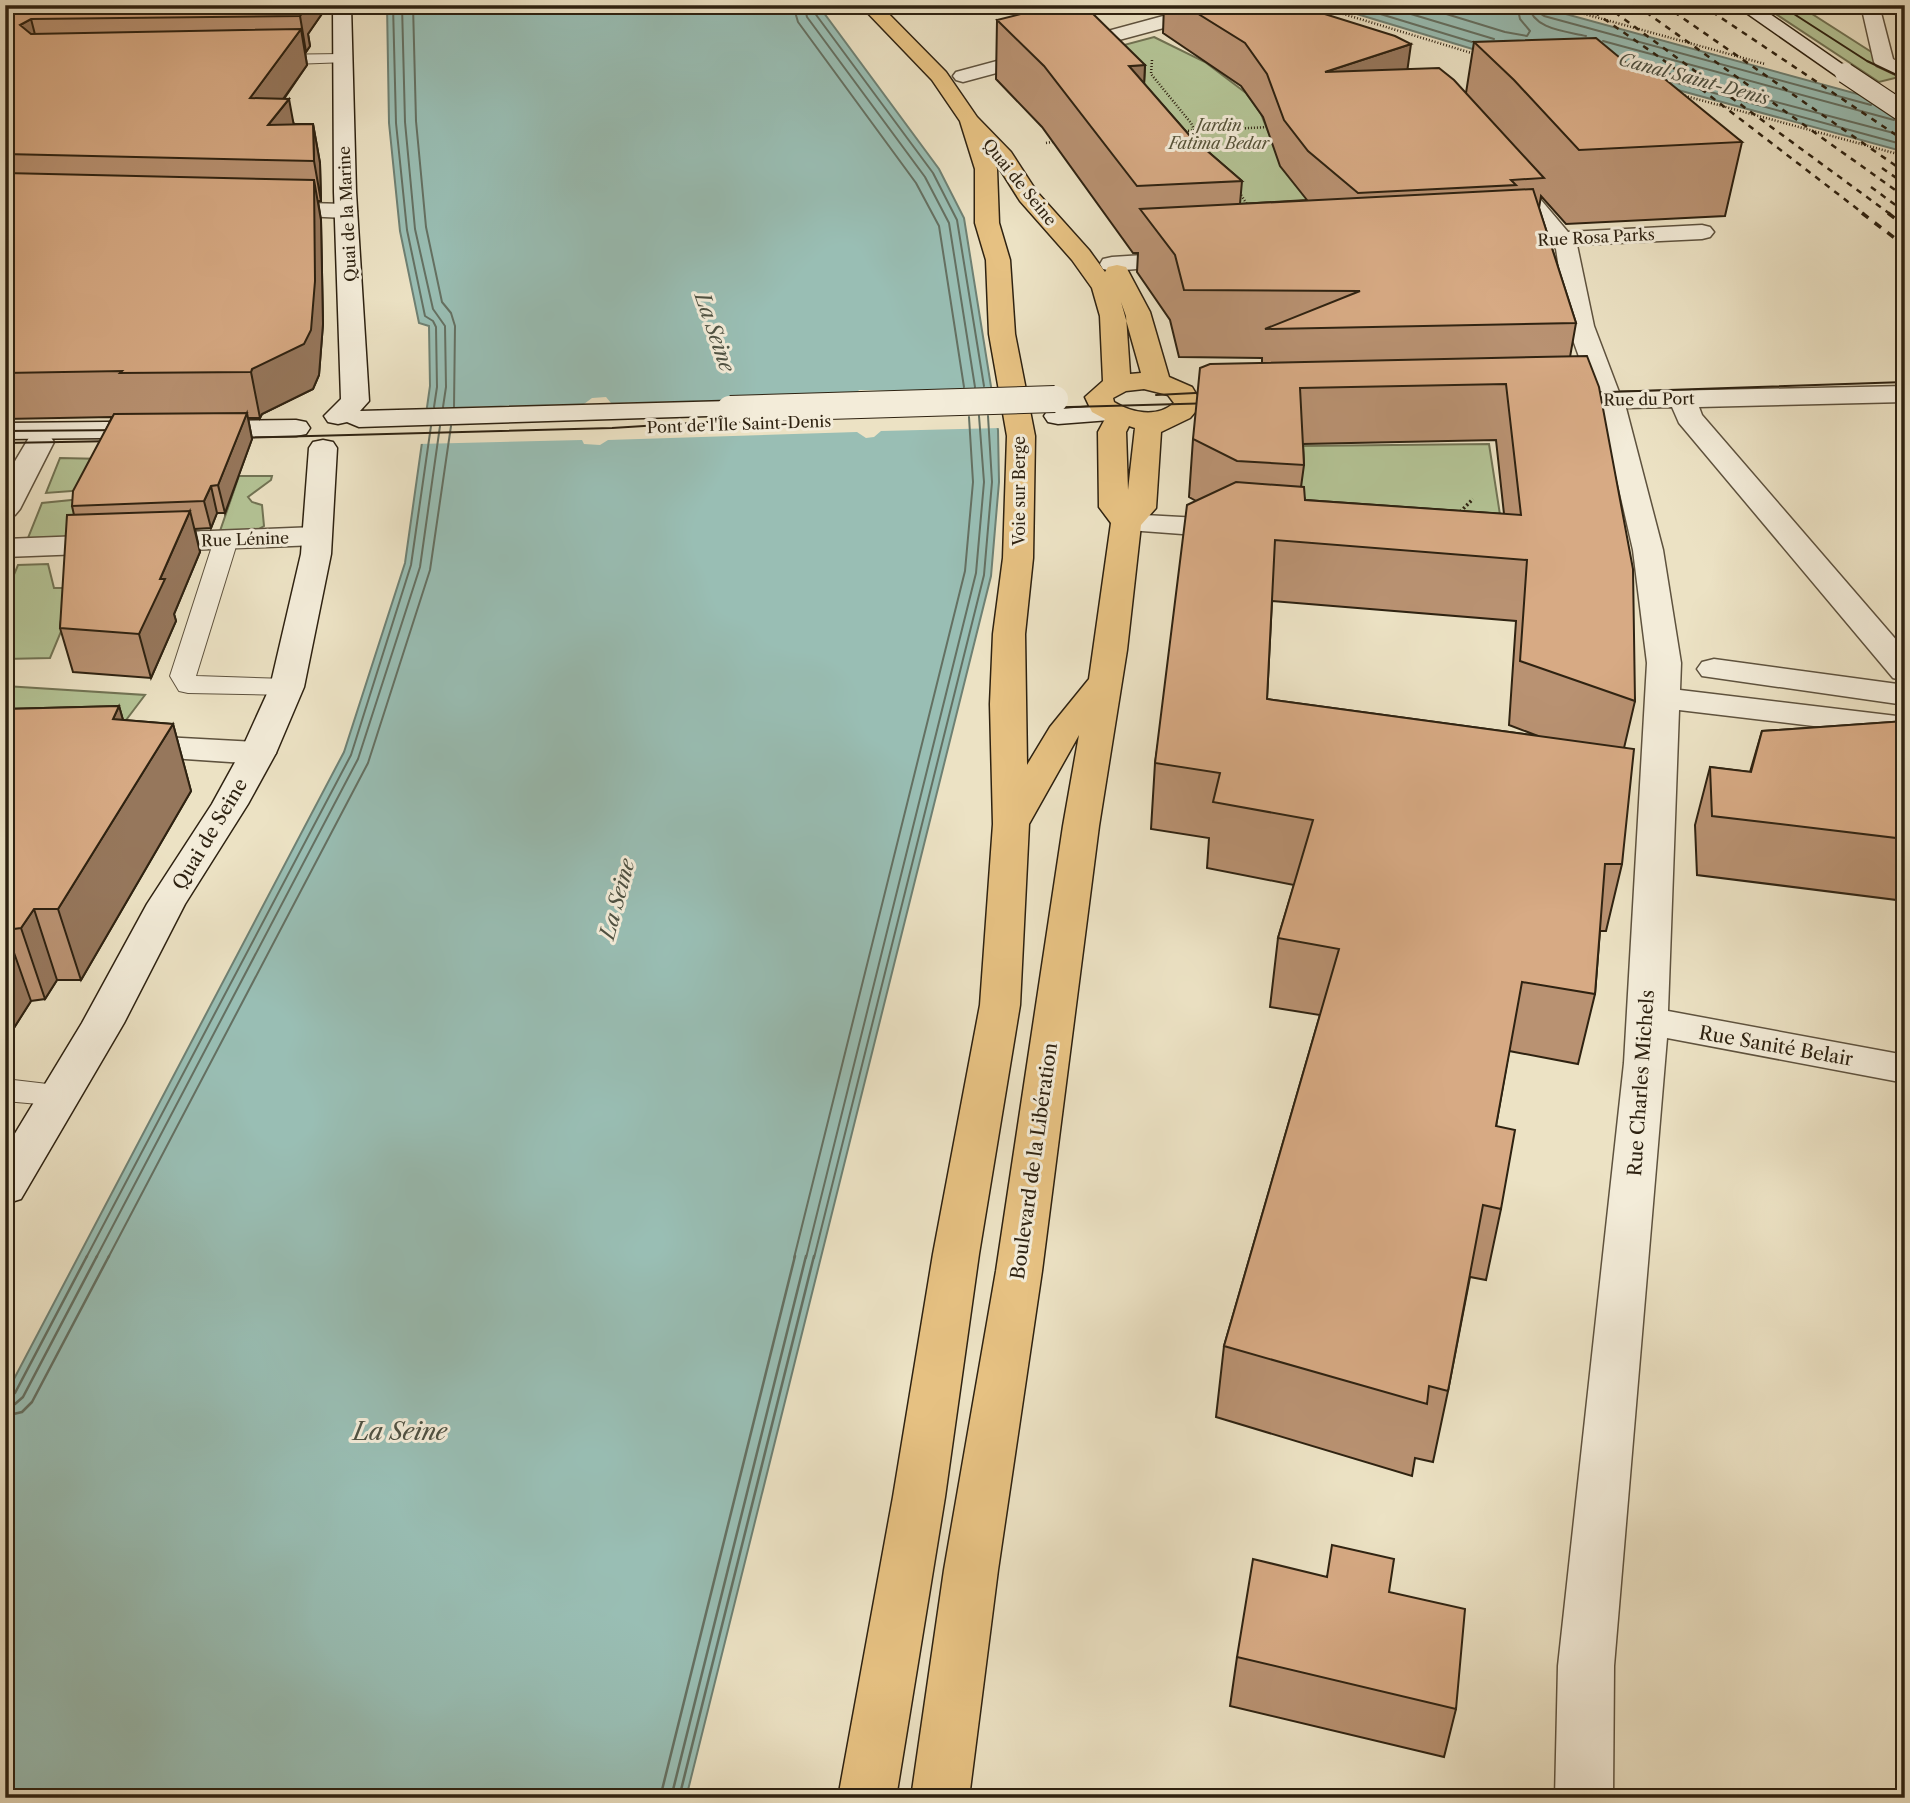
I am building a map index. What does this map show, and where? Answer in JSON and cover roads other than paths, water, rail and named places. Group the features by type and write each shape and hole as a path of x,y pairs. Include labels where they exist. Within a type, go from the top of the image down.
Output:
{"main road":[{"name":"Quai de Seine","path":"869,5 939,76 989,151 1028,197 1022,236"},
{"path":"907,15 980,94"},
{"name":"Voie sur Berge","path":"989,151 986,169 987,223 1022,236 1002,334 1021,436 1018,558 1009,634 1007,704 1011,824"},
{"name":"Quai de Seine","path":"1022,236 1049,204 1050,185 1129,290 1141,320 1148,366 1182,399"},
{"name":"Quai de Seine","path":"1022,236 1081,255 1104,288 1113,316 1112,403"},
{"path":"1112,403 1140,420 1182,399"},
{"path":"1112,403 1182,399"},
{"name":"Boulevard de la Libération","path":"940,1798 971,1570 1019,1271 1126,523 1142,508 1147,433 1182,399"},
{"path":"1112,403 1114,507 1126,523"},
{"path":"867,1798 1000,1006 1011,824 1062,734 1105,682"},
{"path":"1007,704 1050,753 1060,770 1082,826"}],"street":[{"name":"Quai de la Marine","path":"342,5 354,423"},
{"path":"1744,5 1905,113"},
{"path":"1870,5 1884,62 1905,73"},
{"path":"963,76 1185,16 1232,15"},
{"path":"1493,159 1562,239"},
{"path":"247,209 346,211"},
{"name":"Rue Rosa Parks","path":"1516,241 1702,232"},
{"name":"Rue Charles Michels","path":"1562,239 1568,248 1581,326 1585,375 1609,400 1617,419 1648,550 1664,663 1647,1021 1586,1666 1584,1798"},
{"path":"1112,264 1209,258"},
{"name":"Rue du Port","path":"1557,401 1609,400 1686,408 1905,394"},
{"name":"Pont de l'Île Saint-Denis","path":"354,423 396,426 1056,408 1112,403"},
{"path":"1656,419 1686,408 1905,671"},
{"path":"5,443 294,432 318,418 354,423 348,444 323,448 301,445 294,432"},
{"path":"5,431 294,432"},
{"path":"5,509 40,442"},
{"name":"Quai de Seine","path":"5,1188 103,1023 166,904 230,804 258,753 287,688 316,554 323,448"},
{"path":"1126,523 1259,531"},
{"name":"Rue Lénine","path":"5,548 316,536"},
{"path":"1714,669 1905,695"},
{"path":"1662,698 1905,727"},
{"path":"89,743 258,753"},
{"name":"Rue Sanité Belair","path":"1647,1021 1905,1069"}],"lane":[{"path":"1203,6 1232,15"},
{"path":"246,60 342,59"},
{"path":"226,540 183,676 188,685 287,688"},
{"path":"5,1090 61,1095"}],"water":[{"name":"La Seine","path":"387,5 818,5 939,169 964,218 998,430 999,482 991,576 686,1798 5,1798 5,1396 344,752 405,563 430,386 429,326 419,323 400,231 389,123"},
{"name":"Canal Saint-Denis","path":"1327,5 1533,5 1905,107 1905,152 1645,81 1499,57"}],"tram line":[{"path":"1780,5 1867,61 1905,79"},
{"path":"1579,393 1905,382"},
{"path":"1156,395 1215,392"},
{"path":"233,438 612,428 852,413 1216,403"},
{"path":"5,431 124,430"},
{"path":"5,443 117,441"}],"railway":[{"path":"1584,5 1662,59 1864,214"},
{"path":"1605,5 1890,214"},
{"path":"1636,5 1905,197"},
{"path":"1664,5 1899,168"},
{"path":"1702,5 1905,141"},
{"path":"1882,168 1905,184"},
{"path":"1871,187 1905,212"},
{"path":"1862,213 1905,246"},
{"path":"1888,213 1905,226"}],"park label":[{"name":"Jardin Fatima Bedar","path":"1219,134"}]}
